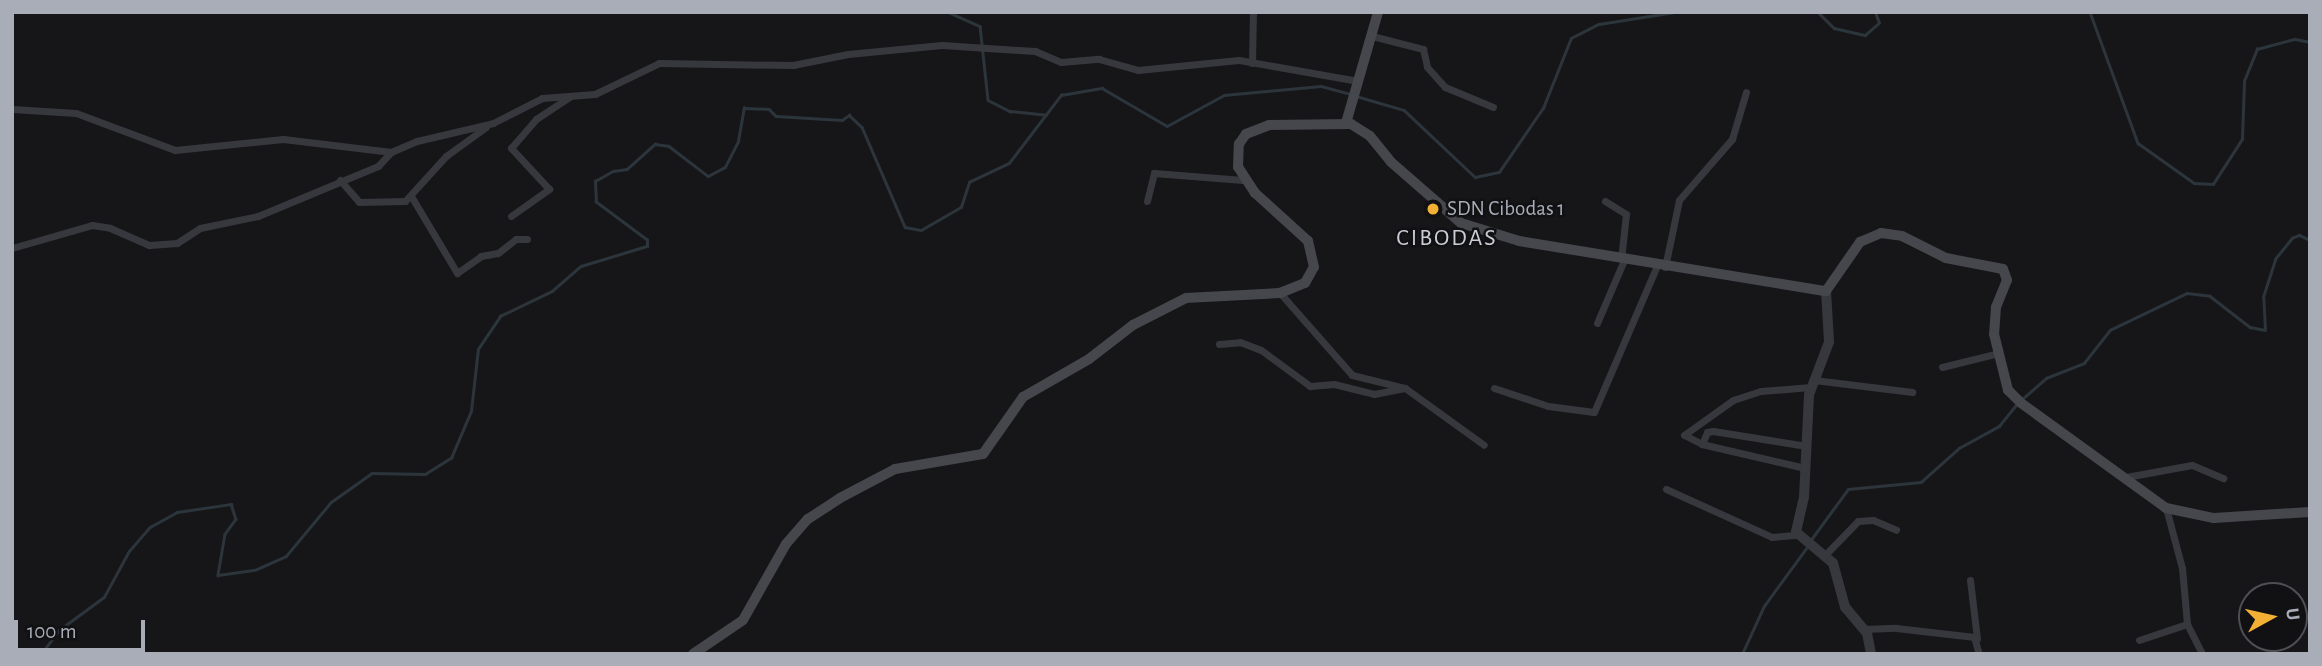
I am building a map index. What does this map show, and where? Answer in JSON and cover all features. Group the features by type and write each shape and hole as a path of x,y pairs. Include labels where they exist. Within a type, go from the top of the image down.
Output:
{"main road":[{"path":"1346,122 1348,105 1378,12"},
{"path":"693,654 743,620 786,544 808,519 840,498 905,466 983,454 1023,397 1174,303 1211,294 1280,293 1293,290 1311,275 1312,249 1243,180 1236,156 1239,144 1256,128 1346,122 1370,136 1391,162 1461,223 1488,234 1623,260 1826,291 1854,249 1872,234 1893,233 1964,263 2006,271 1993,321 1999,353 2017,400 2166,508 2214,518 2310,512"}],"street":[{"path":"1252,64 1253,12"},
{"path":"1372,36 1423,49 1427,67 1445,87 1493,107"},
{"path":"340,180 359,202 400,203 411,196 446,156 493,123 532,101 604,90 634,71 659,63 793,65 848,54 942,44 1035,51 1061,62 1112,62 1134,68 1222,59 1357,83"},
{"path":"1494,388 1548,406 1594,412 1661,267 1679,200 1731,139 1746,92"},
{"path":"511,216 549,189 511,148 536,119 572,95"},
{"path":"12,109 76,113 175,150 308,139 391,152"},
{"path":"12,248 92,225 110,228 149,245 177,243 200,228 258,216 378,166 391,152 417,141 493,123"},
{"path":"1147,201 1154,173 1243,180"},
{"path":"411,196 457,273 481,256 498,253 516,239 527,239"},
{"path":"1597,323 1623,260 1626,214 1605,201"},
{"path":"1800,538 1812,383 1829,342 1826,291"},
{"path":"1280,293 1352,375 1405,388 1484,445"},
{"path":"1219,344 1240,342 1261,350 1310,386 1336,384 1374,394 1405,388"},
{"path":"1942,367 1999,353"},
{"path":"1805,468 1702,444 1684,435 1733,400 1761,391 1812,383 1912,392"},
{"path":"1702,444 1706,432 1713,430 1807,446"},
{"path":"2126,477 2192,465 2206,467 2223,478"},
{"path":"1666,489 1772,537 1800,538 1823,553 1833,563 1849,615 1863,629 1871,654"},
{"path":"2166,508 2182,568 2187,624 2202,654"},
{"path":"1823,553 1858,521 1872,520 1896,530"},
{"path":"1970,580 1979,654"},
{"path":"2139,640 2187,624"},
{"path":"1863,629 1896,628 1977,639"}],"waterway":[{"path":"948,12 980,26 988,100 1010,111 1046,115"},
{"path":"1356,96 1404,110 1475,177 1499,172 1543,108 1571,38 1599,24 1676,12"},
{"path":"1818,12 1834,28 1865,35 1879,23 1875,12"},
{"path":"2090,12 2138,143 2194,183 2213,184 2242,139 2244,81 2257,49 2295,39 2310,42"},
{"path":"41,654 59,630 104,597 129,551 150,527 177,512 231,504 236,519 225,534 218,575 255,570 286,556 331,502 372,473 425,474 451,458 471,411 478,349 500,316 552,291 581,266 647,246 647,240 596,202 595,181 613,171 627,169 655,144 669,146 708,176 725,167 738,141 744,108 769,109 776,116 842,120 849,115 862,127 905,227 921,230 961,207 969,182 1009,163 1061,95 1102,88 1167,126 1224,95 1321,86 1350,94"},
{"path":"2021,400 2046,378 2084,363 2110,330 2187,293 2210,296 2250,327 2265,330 2263,297 2275,259 2292,238 2299,235 2310,240"},
{"path":"1810,541 1848,489 1921,482 1959,448 1999,426 2016,405"},
{"path":"1742,654 1764,606 1807,547"}],"place":[{"name":"SDN Cibodas 1","path":"1433,209"}],"district":[{"name":"CIBODAS","path":"1447,239"}]}
